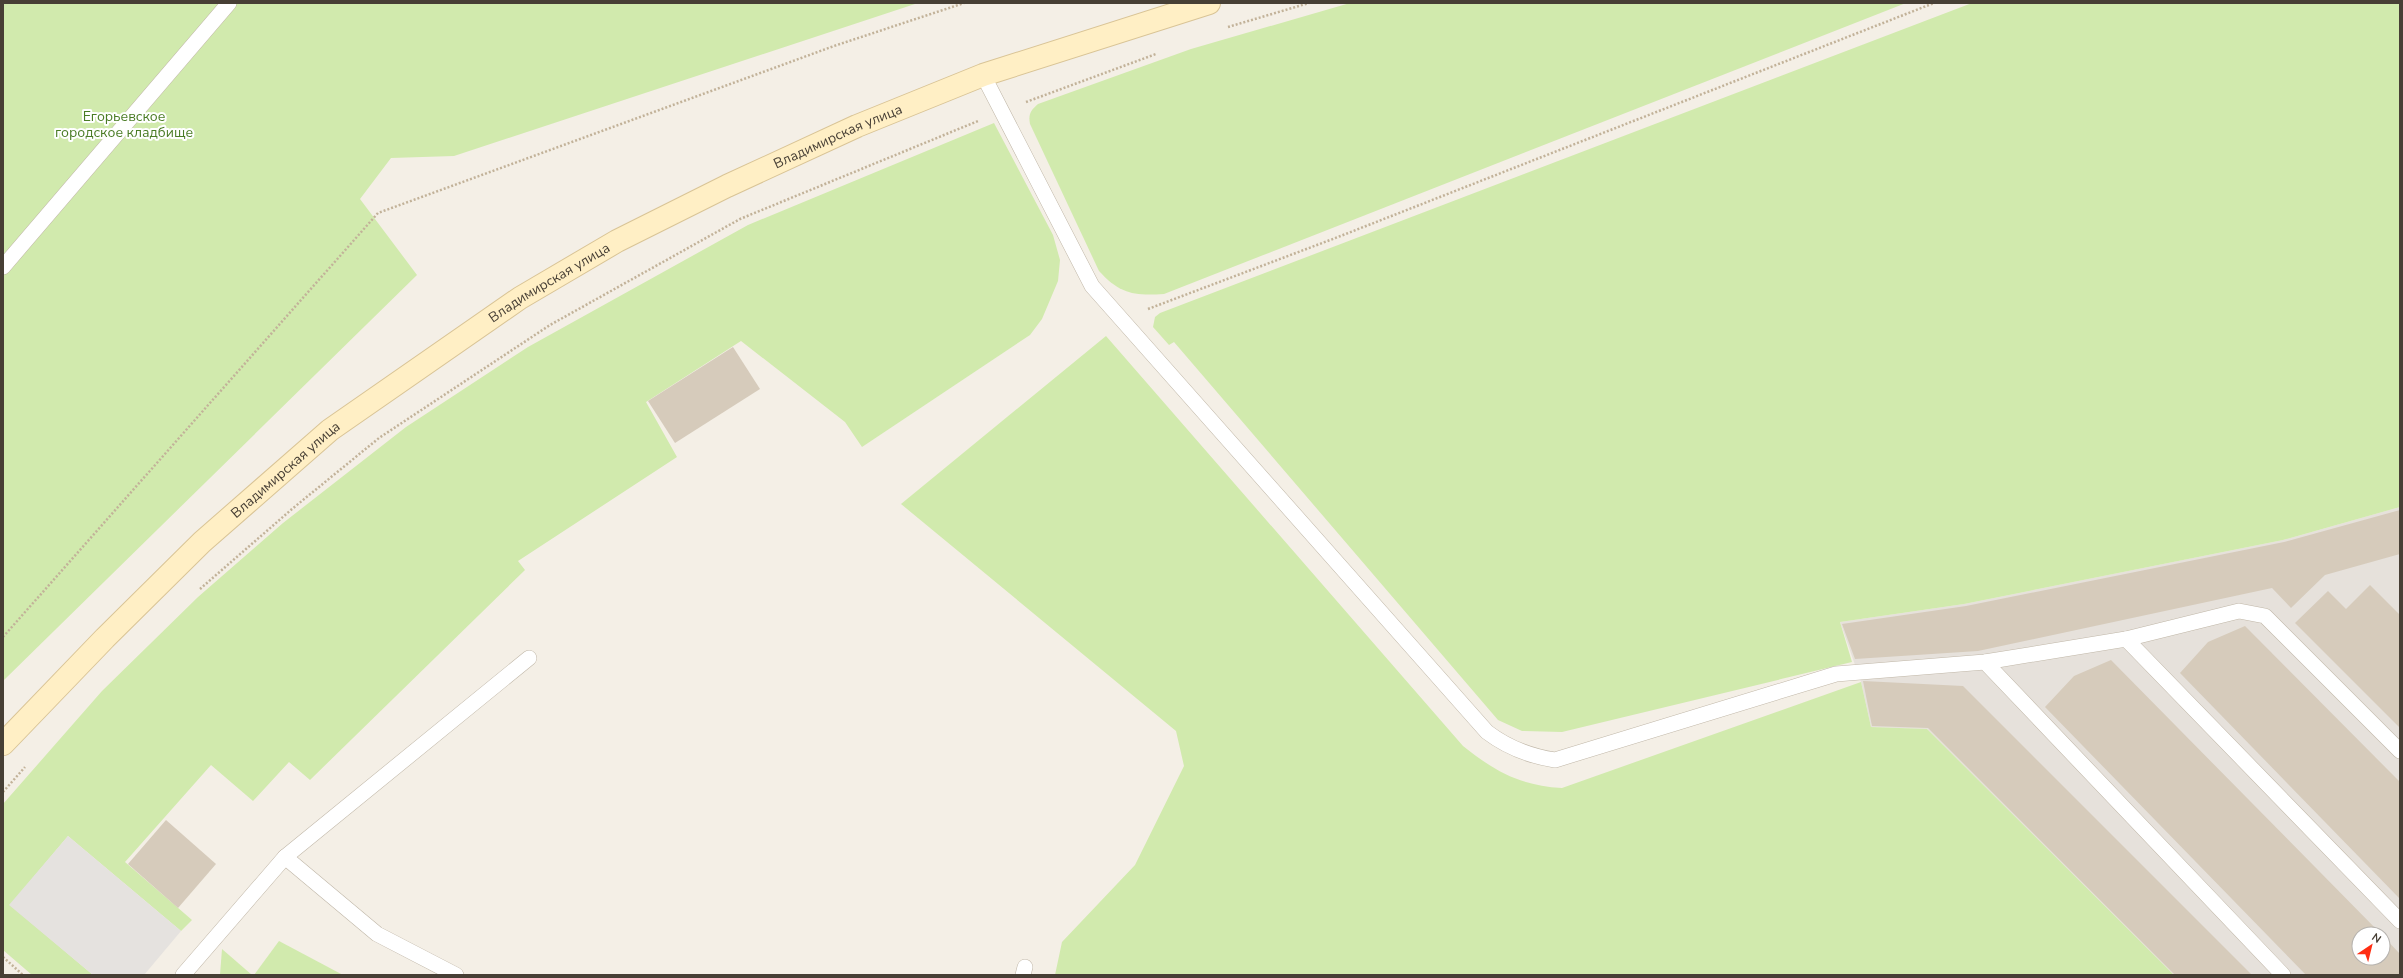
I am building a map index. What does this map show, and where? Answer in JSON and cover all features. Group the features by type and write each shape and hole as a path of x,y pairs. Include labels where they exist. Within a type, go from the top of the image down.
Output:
{"street":[{"name":"Владимирская улица","path":"3,744 105,638 202,542 330,430 520,298 617,241 727,186 857,126 984,76 1209,3"}],"lane":[{"path":"3,267 229,3"},
{"path":"984,76 1092,286 1487,732 1502,743 1516,750 1535,757 1555,760 1836,674 1985,662 2126,639 2239,611 2265,616 2400,751"},
{"path":"2126,639 2400,921"},
{"path":"183,975 285,857 529,658"},
{"path":"1985,662 2283,975"},
{"path":"285,857 377,934 456,975"}],"path":[{"path":"3,637 378,213 834,46 964,3"},
{"path":"1226,27 1309,3"},
{"path":"1121,319 1338,237 1934,3"},
{"path":"198,591 292,509 379,438 550,324 740,219 1002,111 1159,52"},
{"path":"3,792 28,763"},
{"path":"3,957 23,975"}],"shaded area":[{"path":"2400,507 2400,975 2174,975 1927,729 1871,727 1861,682 1840,622 1964,604 2283,540"},
{"path":"68,836 181,931 144,975 93,975 9,905"}],"green space":[{"name":"Егорьевское городское кладбище","path":"3,3 918,3 454,156 391,158 360,199 417,275 3,681"},
{"path":"1350,3 1906,3 1164,294 1136,294 1128,292 1114,285 1107,279 1099,271 1030,124 1030,115 1034,108 1038,104 1191,49"},
{"path":"1972,3 2400,3 2400,507 2283,540 1964,604 1840,622 1852,662 1562,732 1522,731 1498,720 1174,342 1169,345 1153,327 1155,317 1160,313"},
{"path":"994,123 1053,235 1060,260 1058,281 1042,319 1030,335 862,447 845,422 741,341 646,402 677,457 518,561 525,570 310,780 289,762 253,801 211,765 125,862 192,920 181,931 68,836 10,905 93,975 32,975 3,950 3,804 102,691 198,597 283,523 406,427 528,347 748,225"},
{"path":"1106,336 1463,746 1497,770 1509,776 1533,784 1562,788 1861,682 1871,727 1927,729 2174,975 1055,975 1062,942 1135,865 1184,766 1176,731 901,504"},
{"path":"279,941 343,975 254,975"},
{"path":"222,949 252,975 220,975"}],"building":[{"path":"733,347 760,389 675,443 648,401"},
{"path":"2400,510 2400,554 2325,575 2291,608 2272,588 1978,651 1855,659 1842,624 1966,606 2284,542"},
{"path":"2370,585 2400,615 2400,728 2295,623 2328,591 2346,609"},
{"path":"2245,626 2400,782 2400,899 2180,673 2208,642"},
{"path":"2111,660 2373,926 2351,926 2351,966 2391,966 2391,944 2400,954 2400,975 2306,975 2045,707 2074,676"},
{"path":"1863,681 1963,686 2252,975 2175,975 1928,728 1872,726"},
{"path":"166,820 216,864 178,908 128,864"}]}
